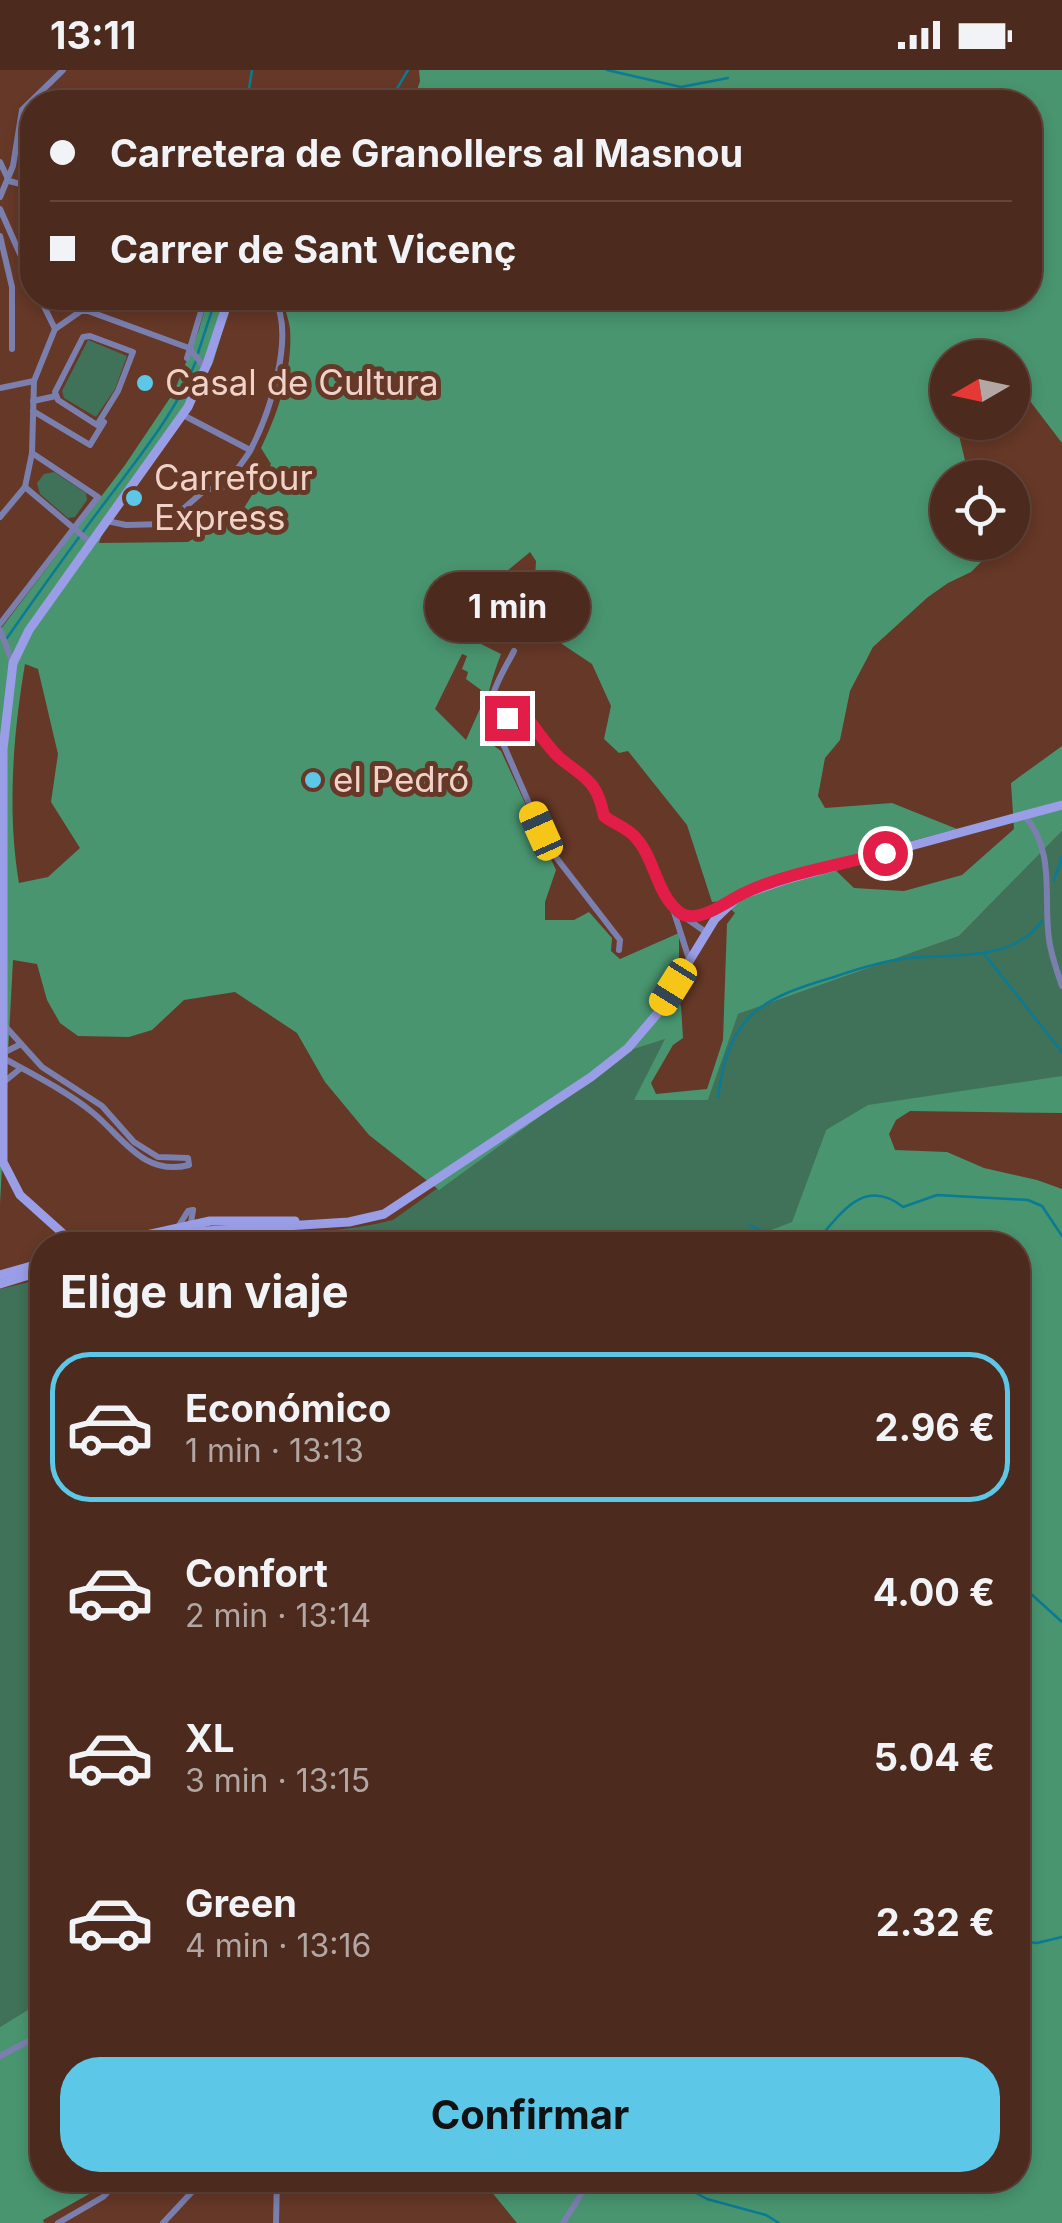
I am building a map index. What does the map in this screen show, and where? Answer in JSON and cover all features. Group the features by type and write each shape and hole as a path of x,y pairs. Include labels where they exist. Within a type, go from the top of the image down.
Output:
{"main road":[{"path":"57,1232 3,1174 3,749 12,663 29,630 183,415 205,368 225,310"},
{"path":"175,1232 186,1228 333,1224 373,1218 398,1207 617,1058 644,1030 707,933 738,896 773,883 1062,805"},
{"path":"165,1232 210,1222 333,1224"},
{"path":"0,1275 30,1266"},
{"path":"0,1284 30,1275"}],"street":[{"path":"42,90 63,70"},
{"path":"0,197 9,182 20,121"},
{"path":"0,162 9,182"},
{"path":"9,182 20,184"},
{"path":"0,209 20,254"},
{"path":"0,236 12,288 12,350"},
{"path":"46,310 55,329"},
{"path":"187,358 201,310"},
{"path":"107,521 126,525 166,524 206,488 221,489 250,450 280,364 283,329 277,310"},
{"path":"0,517 25,487 32,453 34,381 55,329 81,311 88,311 190,348 205,368"},
{"path":"33,401 56,396 97,424 118,391 133,352 90,336 82,337 56,396"},
{"path":"0,388 34,381"},
{"path":"33,411 90,445 104,422"},
{"path":"183,415 250,450"},
{"path":"12,663 0,627 98,497 32,453"},
{"path":"25,487 90,542"},
{"path":"514,652 492,696 492,730 501,738 548,846 620,940 619,950"},
{"path":"492,730 507,718 529,720 557,756 592,782 608,820 635,836 671,903 690,960"},
{"path":"1024,815 1041,842 1048,871 1048,939 1062,986"},
{"path":"671,903 707,933"},
{"path":"681,914 688,917 727,905"},
{"path":"685,940 688,930 697,925"},
{"path":"4,1032 21,1044 53,1076 102,1106 134,1142 158,1157 188,1158 188,1165 168,1168 135,1154 90,1110 5,1056 21,1044"},
{"path":"5,1080 21,1068"},
{"path":"193,1210 210,1222"},
{"path":"186,1228 193,1210"},
{"path":"186,1228 188,1211 193,1210"},
{"path":"0,2056 30,2040"},
{"path":"58,2223 108,2192"},
{"path":"163,2223 192,2192"},
{"path":"276,2223 277,2192"},
{"path":"563,2223 582,2192"}],"green space":[{"path":"419,70 1062,70 1062,443 1030,401 1030,340 930,340 930,440 960,440 965,460 930,460 930,560 983,560 971,572 928,597 873,647 850,691 840,740 825,758 818,796 825,808 892,803 957,829 828,863 854,888 904,891 962,875 1014,829 1011,783 1062,746 1062,831 959,936 738,1014 708,1100 634,1100 665,1039 631,1050 439,1190 369,1135 325,1082 297,1033 235,992 184,1000 152,1030 129,1037 78,1036 60,1023 47,1000 37,964 13,960 0,1204 0,630 125,465 174,392 205,310 228,310 213,363 177,428 103,531 99,543 188,542 244,508 271,464 261,448 283,390 289,360 285,310 1042,310 1042,90 417,90","holes":["530,552 536,561 534,594 562,644 592,664 611,706 604,739 619,753 628,751 687,825 712,902 722,901 735,913 727,924 723,1040 707,1089 656,1094 651,1083 673,1045 683,1038 681,1006 667,985 679,963 679,933 620,959 611,951 612,938 589,912 574,920 545,920 545,902 556,870 501,751 487,741 488,696 501,654 469,638 485,609 484,572 507,571","462,654 467,656 462,669 468,672 466,679 481,690 483,702 466,740 435,709","25,664 38,669 58,754 51,802 80,848 48,877 19,883 12,801 15,746"]},
{"path":"88,340 127,356 115,389 96,417 64,398 62,391"},
{"path":"54,472 86,493 87,500 75,517 68,518 40,494 37,483 44,474"},
{"path":"1062,831 1062,1076 826,1130 792,1223 767,1232 307,1232 393,1220 631,1050 667,1038 635,1100 708,1100 737,1014 959,936"},
{"path":"1062,1076 1062,1113 910,1111 896,1120 889,1134 895,1150 947,1152 984,1168 1062,1189 1062,2223 517,2223 492,2192 1030,2192 1030,1232 766,1232 792,1222 826,1130 868,1105"},
{"path":"30,1282 30,2008 0,2027 0,1289"},
{"path":"30,2008 30,2192 93,2192 43,2220 44,2223 0,2223 0,2027"}],"waterway":[{"path":"249,90 252,70"},
{"path":"396,90 408,70"},
{"path":"607,70 681,87 728,78"},
{"path":"198,353 212,310"},
{"path":"7,638 163,423 196,361"},
{"path":"1054,880 1062,857"},
{"path":"718,1097 730,1047 740,1029 767,1003 808,985 880,963 999,950 1030,934 1042,921"},
{"path":"985,955 1062,1052"},
{"path":"824,1232 842,1212 863,1198 888,1198 903,1207 937,1195 1028,1200 1042,1206 1062,1236"},
{"path":"750,1225 763,1232"},
{"path":"1030,1593 1062,1622"},
{"path":"1030,1942 1062,1937"},
{"path":"694,2192 766,2215 779,2223"}],"place":[{"name":"Casal de Cultura","path":"145,383"},
{"name":"Carrefour Express","path":"134,498"},
{"name":"el Pedró","path":"313,780"}],"route":[{"path":"507,718 529,720 557,756 592,782 601,798 604,816 640,842 661,888 681,914 688,917 727,905 761,887 885,853"}]}
